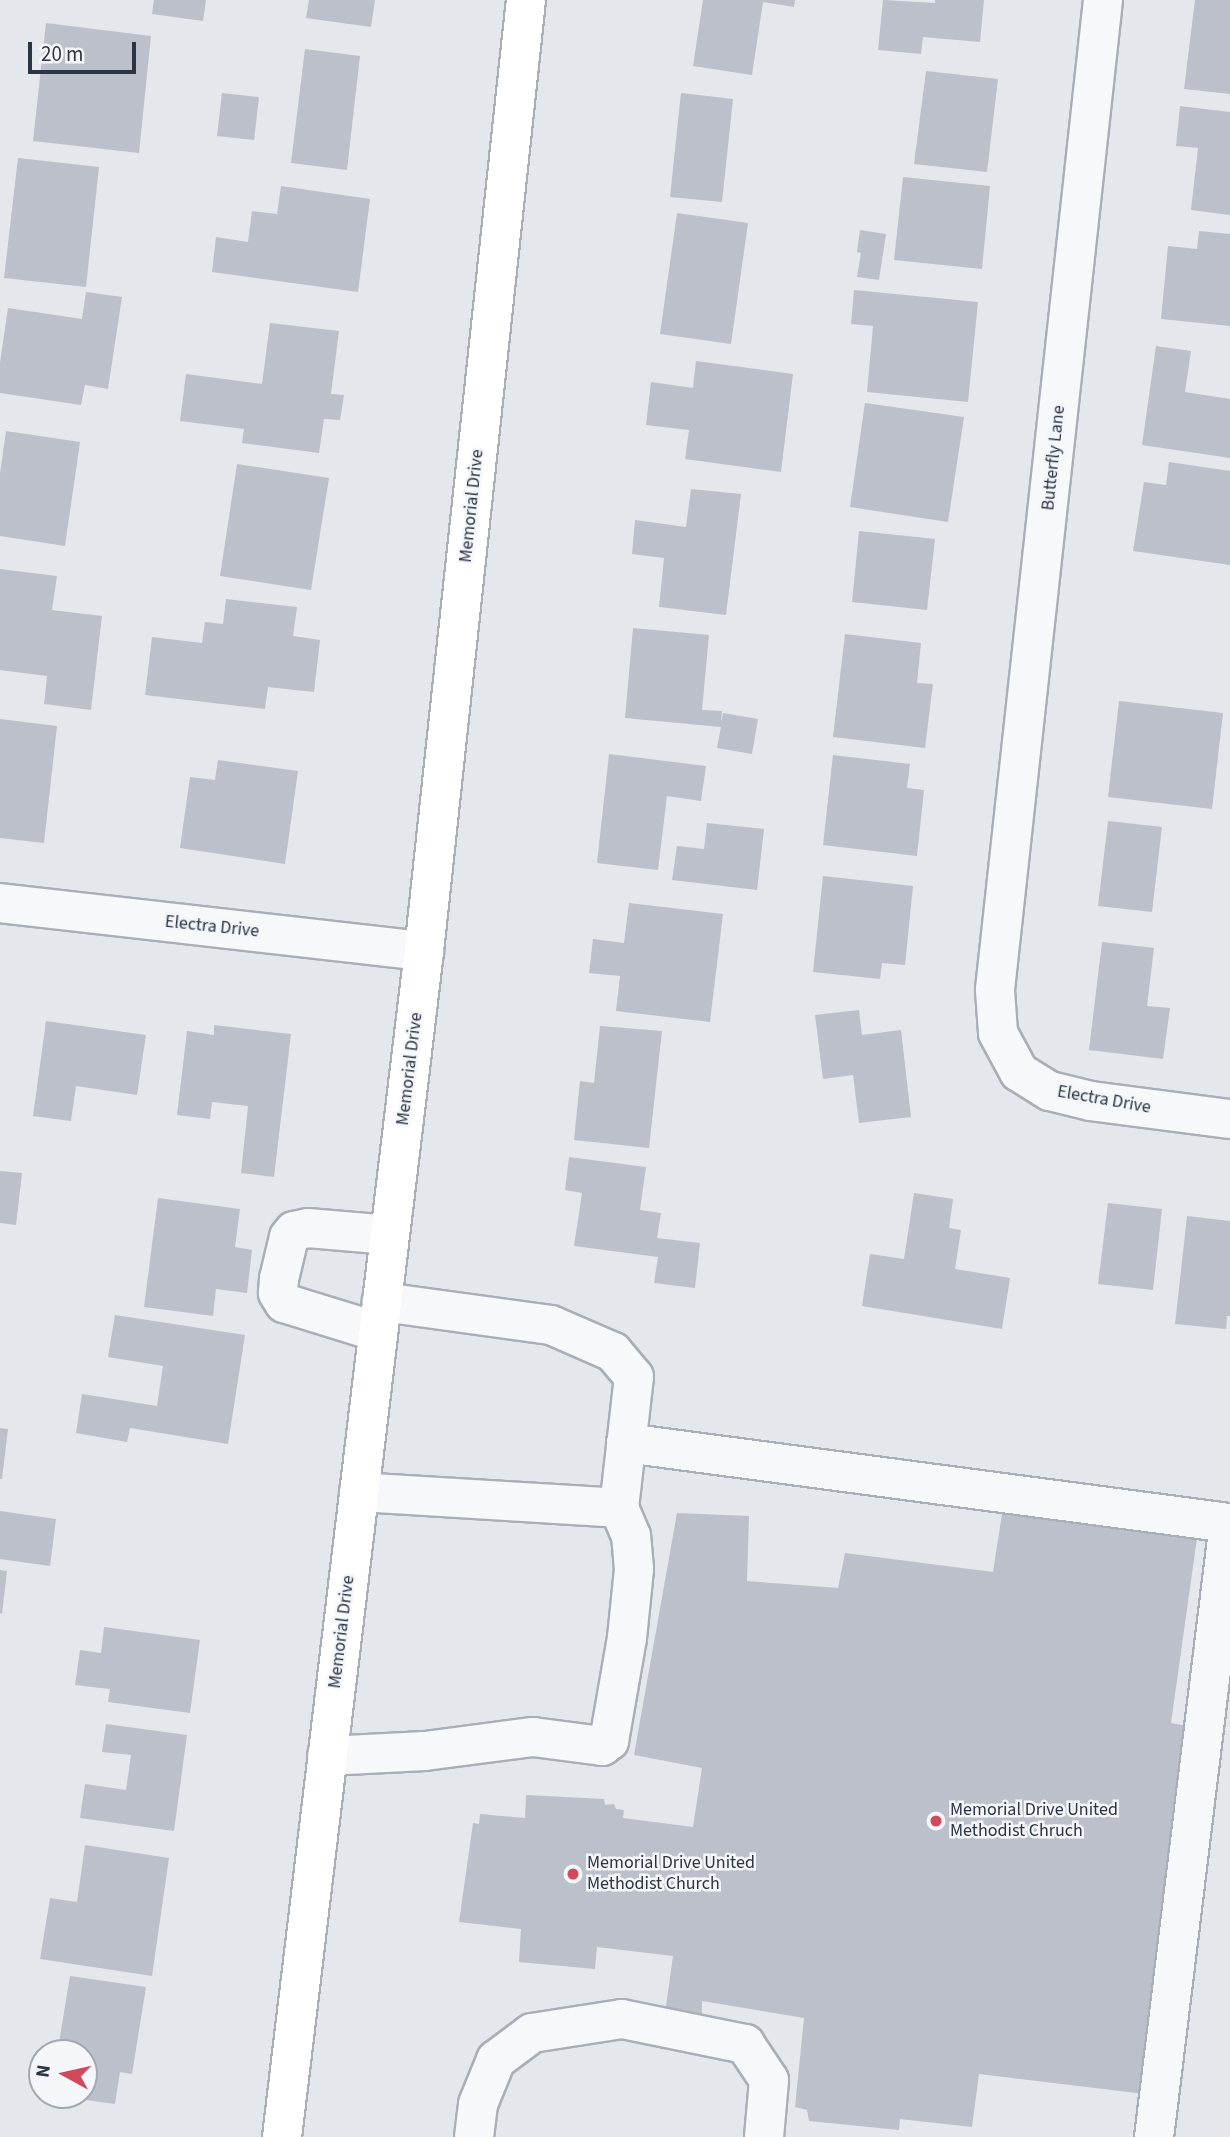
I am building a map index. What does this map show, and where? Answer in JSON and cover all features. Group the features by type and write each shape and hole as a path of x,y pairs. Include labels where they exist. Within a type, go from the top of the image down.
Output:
{"main road":[{"name":"Memorial Drive","path":"282,2137 424,951 526,0"}],"street":[{"name":"Butterfly Lane","path":"1003,915 1104,0"},
{"name":"Electra Drive","path":"0,903 424,951"},
{"name":"Electra Drive","path":"1003,915 995,990 998,1033 1019,1072 1050,1091 1091,1101 1230,1119"},
{"path":"327,1756 425,1751 533,1737 602,1746 609,1741 633,1582 631,1536 620,1508 634,1377 614,1352 551,1325 380,1317 284,1303 278,1293 289,1237 294,1231 308,1228 390,1235"},
{"path":"625,1443 1228,1523 1154,2137"},
{"path":"359,1492 620,1508"},
{"path":"476,2120 496,2060 532,2033 621,2020 745,2044 769,2080 764,2137"}],"building":[{"path":"154,0 206,0 203,21 152,14"},
{"path":"309,0 375,0 371,27 306,18"},
{"path":"703,0 795,0 794,7 763,2 752,75 693,66"},
{"path":"883,0 935,3 935,0 984,0 980,42 923,37 921,54 878,50"},
{"path":"1195,0 1230,0 1230,94 1184,89"},
{"path":"46,23 151,36 139,153 33,141"},
{"path":"305,49 360,56 347,170 291,163"},
{"path":"926,71 998,79 987,172 914,164"},
{"path":"222,93 259,97 254,140 217,136"},
{"path":"681,93 733,99 722,202 670,197"},
{"path":"1180,106 1230,112 1230,215 1191,210 1198,148 1176,146"},
{"path":"18,158 99,167 86,287 4,278"},
{"path":"903,177 990,186 982,269 894,260"},
{"path":"281,186 370,199 358,292 212,272 216,237 248,242 252,211 277,214"},
{"path":"677,213 748,223 731,344 660,334"},
{"path":"860,230 886,234 879,280 857,277 861,253 857,252"},
{"path":"1199,231 1230,234 1230,326 1161,319 1168,246 1197,249"},
{"path":"854,290 978,302 968,402 867,392 873,326 851,324"},
{"path":"86,292 122,297 108,389 85,385 81,405 0,393 0,363 8,308 82,319"},
{"path":"270,323 339,331 331,394 344,395 340,420 324,419 319,453 242,443 244,429 180,421 186,374 262,384"},
{"path":"1156,346 1191,351 1185,392 1230,399 1230,458 1142,445"},
{"path":"696,361 793,374 781,472 685,459 689,430 646,425 651,382 693,388"},
{"path":"865,403 964,417 948,522 850,507"},
{"path":"6,431 80,442 65,546 0,536 0,474"},
{"path":"1169,462 1230,471 1230,565 1133,551 1144,482 1166,485"},
{"path":"237,464 329,478 311,590 220,576"},
{"path":"691,489 741,494 726,615 659,607 664,558 632,554 635,520 686,527"},
{"path":"859,531 935,539 927,610 852,602"},
{"path":"0,569 57,576 52,610 102,616 91,710 44,704 47,676 0,670"},
{"path":"226,599 297,607 293,636 320,640 314,692 268,687 265,709 145,695 152,637 202,643 205,622 223,624"},
{"path":"633,628 709,635 702,710 722,711 721,722 723,713 758,719 752,754 717,748 721,727 625,718"},
{"path":"845,634 921,643 917,683 933,684 925,748 833,737"},
{"path":"1119,701 1223,713 1212,809 1108,797"},
{"path":"0,719 57,726 44,843 0,838"},
{"path":"609,754 706,766 701,801 667,796 658,870 597,863"},
{"path":"833,755 910,764 907,788 924,790 917,856 823,845"},
{"path":"218,760 298,771 285,864 180,848 190,777 215,780"},
{"path":"1108,821 1162,827 1152,912 1098,906"},
{"path":"707,823 764,829 757,890 672,880 677,846 704,849"},
{"path":"823,876 913,886 905,965 882,963 880,979 813,972"},
{"path":"629,903 723,914 710,1022 616,1011 620,976 589,973 593,939 624,943"},
{"path":"1102,942 1154,948 1147,1006 1170,1008 1163,1059 1089,1050"},
{"path":"859,1010 862,1035 901,1030 911,1117 859,1123 853,1075 823,1079 815,1015"},
{"path":"46,1021 146,1035 137,1095 76,1086 71,1121 33,1116"},
{"path":"214,1025 291,1034 274,1177 241,1173 248,1106 212,1102 210,1119 177,1115 187,1031 214,1035"},
{"path":"600,1026 662,1031 649,1148 574,1140 580,1081 594,1083"},
{"path":"569,1157 646,1167 640,1210 661,1213 657,1238 700,1243 695,1288 654,1283 658,1257 574,1246 582,1193 565,1190"},
{"path":"0,1171 22,1173 16,1225 0,1223"},
{"path":"914,1193 953,1199 949,1228 961,1230 955,1269 1010,1278 1002,1329 862,1306 870,1254 904,1259"},
{"path":"158,1198 240,1209 235,1247 252,1250 247,1293 216,1289 213,1316 144,1307"},
{"path":"1108,1203 1162,1209 1153,1290 1098,1284"},
{"path":"1187,1216 1230,1221 1230,1316 1227,1316 1226,1329 1175,1324"},
{"path":"115,1315 245,1335 228,1444 130,1428 127,1442 76,1433 82,1394 157,1406 163,1366 108,1357"},
{"path":"0,1428 8,1429 2,1479 0,1479"},
{"path":"0,1511 56,1519 50,1566 0,1559"},
{"name":"Memorial Drive United Methodist Chruch","path":"677,1513 749,1516 747,1581 838,1588 845,1553 993,1572 1002,1514 1197,1538 1171,1723 1188,1726 1145,2094 979,2074 972,2127 900,2119 899,2130 809,2121 807,2110 795,2107 804,2018 702,2001 701,2052 660,2049 673,1956 597,1947 595,1969 519,1962 521,1929 459,1922 473,1823 479,1824 480,1814 525,1818 526,1795 604,1799 605,1805 614,1804 616,1809 624,1810 623,1818 693,1827 702,1768 634,1755"},
{"path":"0,1570 7,1571 2,1614 0,1613"},
{"path":"104,1627 200,1640 190,1713 108,1702 110,1689 75,1685 80,1650 101,1653"},
{"path":"106,1724 187,1735 174,1831 80,1818 85,1784 126,1790 131,1755 102,1752"},
{"path":"85,1845 169,1858 152,1976 40,1959 50,1898 77,1902"},
{"path":"70,1976 146,1987 132,2074 120,2072 115,2104 98,2102 98,2039 60,2039"}],"place":[{"name":"Memorial Drive United Methodist Chruch","path":"936,1821"},
{"name":"Memorial Drive United Methodist Church","path":"573,1874"}]}
